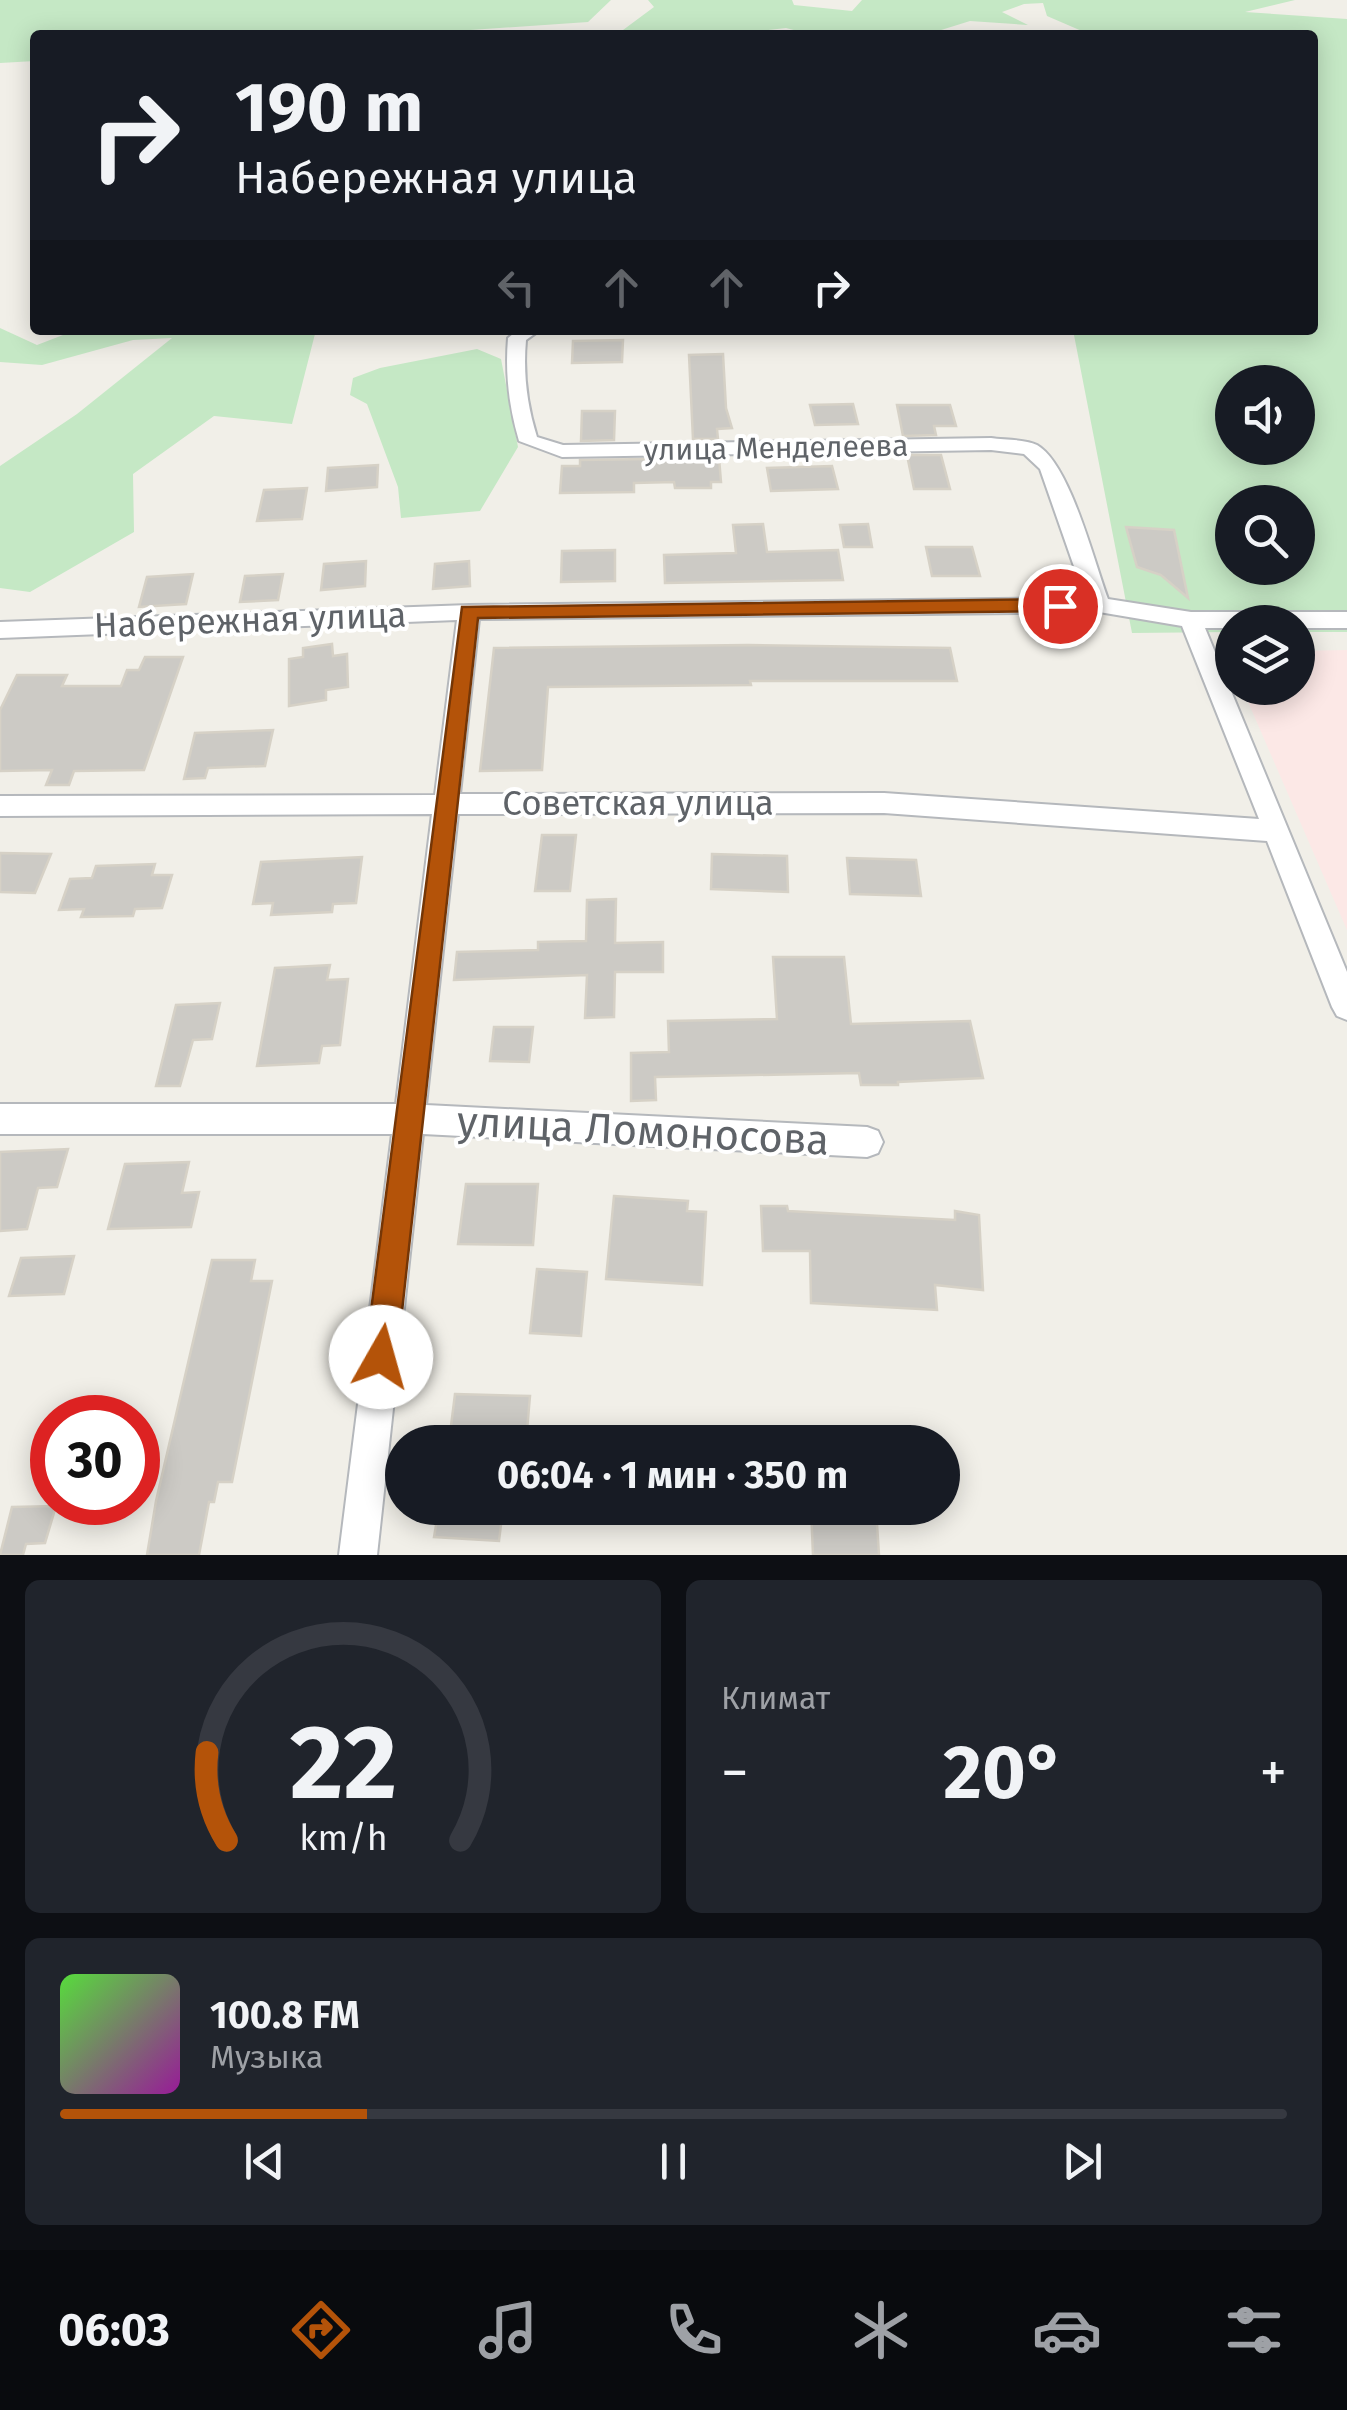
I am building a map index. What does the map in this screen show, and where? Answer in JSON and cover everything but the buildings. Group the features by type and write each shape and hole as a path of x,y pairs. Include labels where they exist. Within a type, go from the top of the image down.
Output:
{"street":[{"name":"улица Менделеева","path":"522,335 517,338 514,374 518,408 530,441 562,452 991,444 1030,450 1050,467 1100,606"},
{"name":"Набережная улица","path":"0,630 469,612 1100,606 1191,620 1347,620"},
{"path":"358,1555 469,612"},
{"path":"1191,620 1347,1007"},
{"name":"Советская улица","path":"0,806 884,803 1276,831"},
{"name":"улица Ломоносова","path":"0,1119 409,1119 867,1142"}],"shaded area":[{"path":"1347,650 1347,930 1249,705 1315,705 1315,651"}],"green space":[{"path":"0,0 611,0 588,22 472,30 30,30 30,61 0,63"},
{"path":"648,0 792,0 794,5 852,11 862,0 1295,0 1245,12 1347,19 1347,632 1315,632 1315,605 1215,605 1215,632 1132,633 1074,335 1318,335 1318,30 1079,30 1047,16 1043,3 1024,4 1002,12 1028,25 970,21 941,30 623,30 654,7"},
{"path":"0,328 37,345 63,335 315,335 292,424 214,416 133,474 134,532 30,592 0,588 0,466 77,414 172,338 133,340 42,365 0,362"},
{"path":"477,349 501,359 518,447 480,511 401,518 398,487 367,404 350,395 353,378 380,368"}],"route":[{"path":"381,1357 469,612 1060,606"}]}
